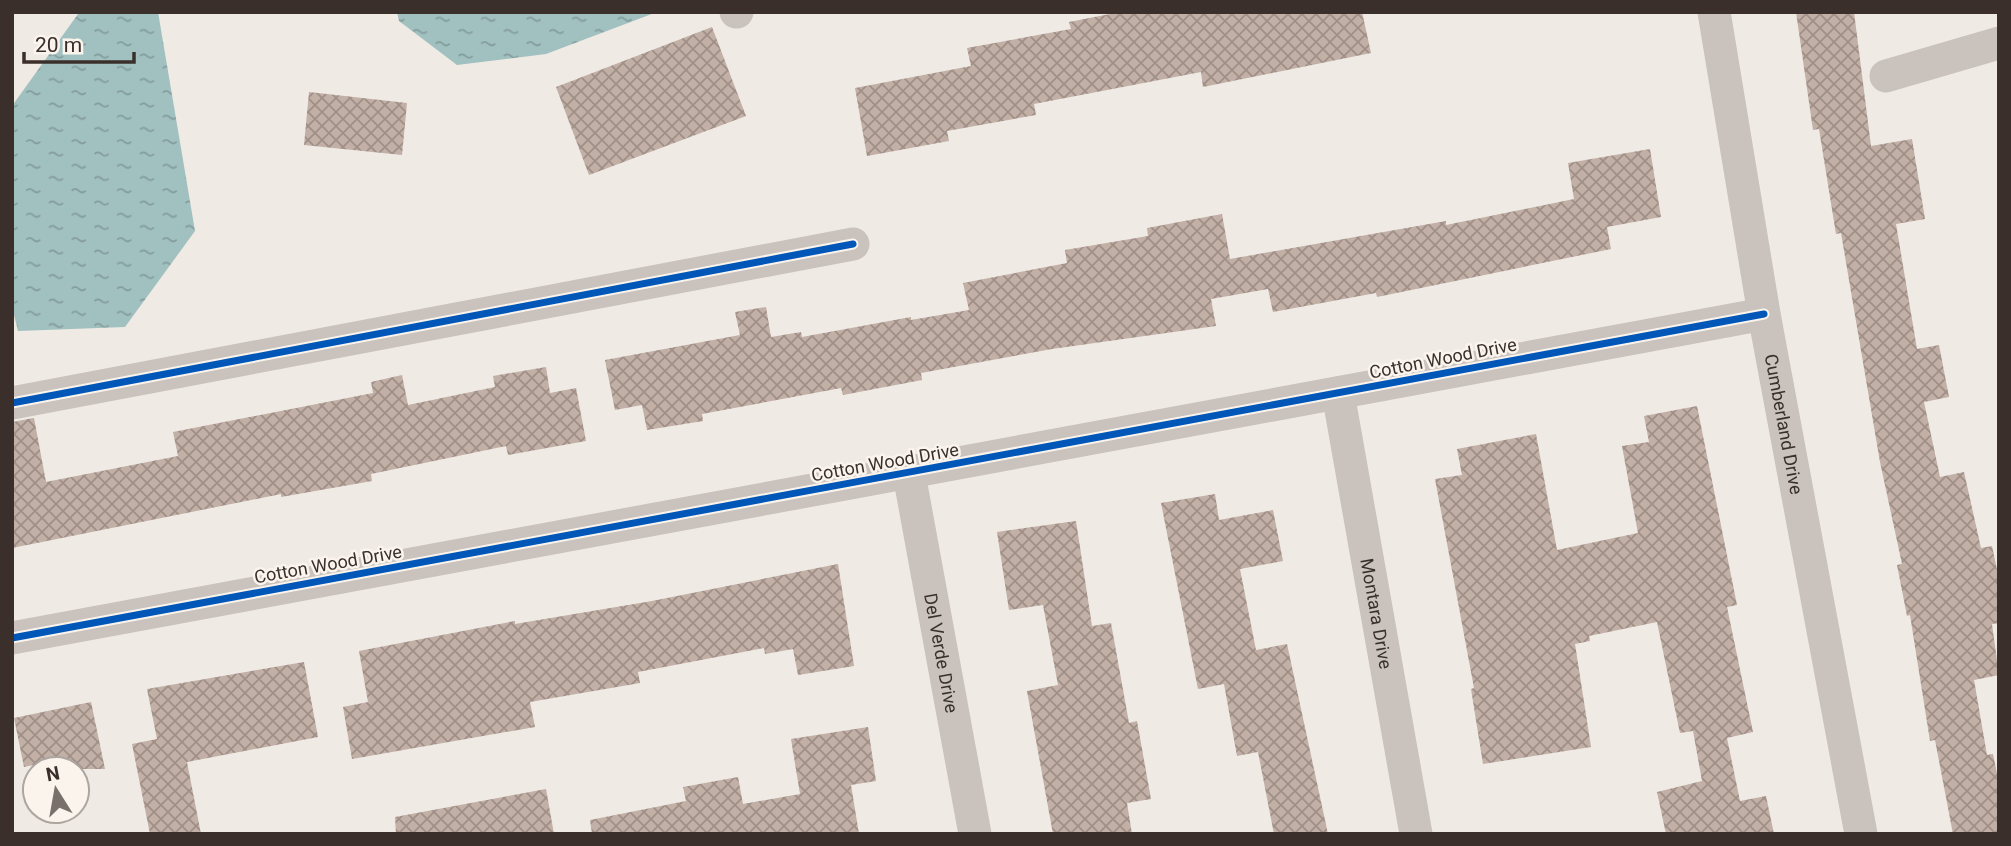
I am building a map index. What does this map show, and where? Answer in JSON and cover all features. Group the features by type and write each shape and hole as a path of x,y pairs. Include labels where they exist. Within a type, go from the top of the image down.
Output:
{"street":[{"name":"Cumberland Drive","path":"1714,12 1764,314 1861,834"},
{"path":"1886,76 1999,43"},
{"path":"12,403 853,244"},
{"name":"Cotton Wood Drive","path":"12,638 1764,314"},
{"name":"Montara Drive","path":"1338,393 1416,834"},
{"name":"Del Verde Drive","path":"909,474 975,834"}],"water":[{"path":"158,12 195,231 125,327 18,331 12,307 12,106 78,14"},
{"path":"397,12 657,12 546,54 457,65 399,21"}],"building":[{"path":"1120,12 1362,12 1371,53 1203,87 1201,72 1034,104 1036,115 947,131 949,141 867,156 855,88 971,66 967,48 1071,29 1069,22"},
{"path":"1796,12 1854,12 1871,146 1912,139 1925,219 1896,224 1917,349 1939,345 1949,397 1924,402 1940,477 1964,472 1981,548 1992,546 1999,579 1999,623 1992,624 1999,675 1974,680 1987,755 1993,754 1999,783 1999,834 1953,834 1935,740 1930,741 1910,615 1907,616 1897,565 1902,564 1880,462 1841,233 1836,234 1819,129 1813,130"},
{"path":"712,27 746,116 589,175 556,87"},
{"path":"309,92 407,103 402,155 304,145"},
{"path":"1650,149 1661,217 1607,227 1611,249 1377,297 1376,293 1273,312 1268,289 1211,299 1216,326 1052,349 921,373 922,380 843,395 841,388 702,414 703,421 647,430 642,405 615,410 605,360 740,335 735,312 766,307 771,337 801,332 802,337 911,317 911,320 969,310 963,283 1067,263 1065,250 1148,236 1147,228 1222,214 1230,259 1446,221 1446,225 1574,199 1568,163"},
{"path":"546,367 550,393 576,388 586,441 508,455 506,446 371,474 372,481 281,497 281,494 12,548 12,422 34,418 46,482 178,456 173,432 373,393 371,382 402,375 408,405 495,387 493,376"},
{"path":"1697,406 1737,605 1727,607 1753,732 1727,738 1740,801 1766,796 1774,834 1666,834 1657,792 1702,781 1693,731 1680,733 1657,622 1589,636 1590,641 1575,644 1591,747 1483,764 1471,689 1474,688 1435,479 1462,475 1457,449 1536,434 1557,550 1638,533 1622,446 1649,442 1644,416"},
{"path":"1215,494 1219,520 1273,510 1283,561 1240,569 1256,650 1287,644 1328,834 1274,834 1258,752 1237,756 1224,684 1198,689 1161,503"},
{"path":"1076,521 1092,626 1111,623 1129,723 1137,721 1151,799 1127,803 1132,834 1053,834 1027,691 1058,685 1043,605 1009,610 997,532"},
{"path":"838,564 854,666 798,675 793,649 765,654 764,648 638,672 640,683 530,702 535,727 352,759 343,707 368,702 359,651 515,621 515,624 652,601"},
{"path":"304,662 318,737 187,762 201,834 150,834 132,744 157,739 147,689"},
{"path":"91,702 105,769 91,769 91,755 22,755 14,718"},
{"path":"868,727 876,781 851,785 859,834 592,834 590,820 686,801 683,787 738,777 743,804 800,794 791,739"},
{"path":"546,789 554,834 396,834 395,817"}],"cycle path":[{"path":"12,403 853,244"},
{"path":"12,638 1764,314"}]}
